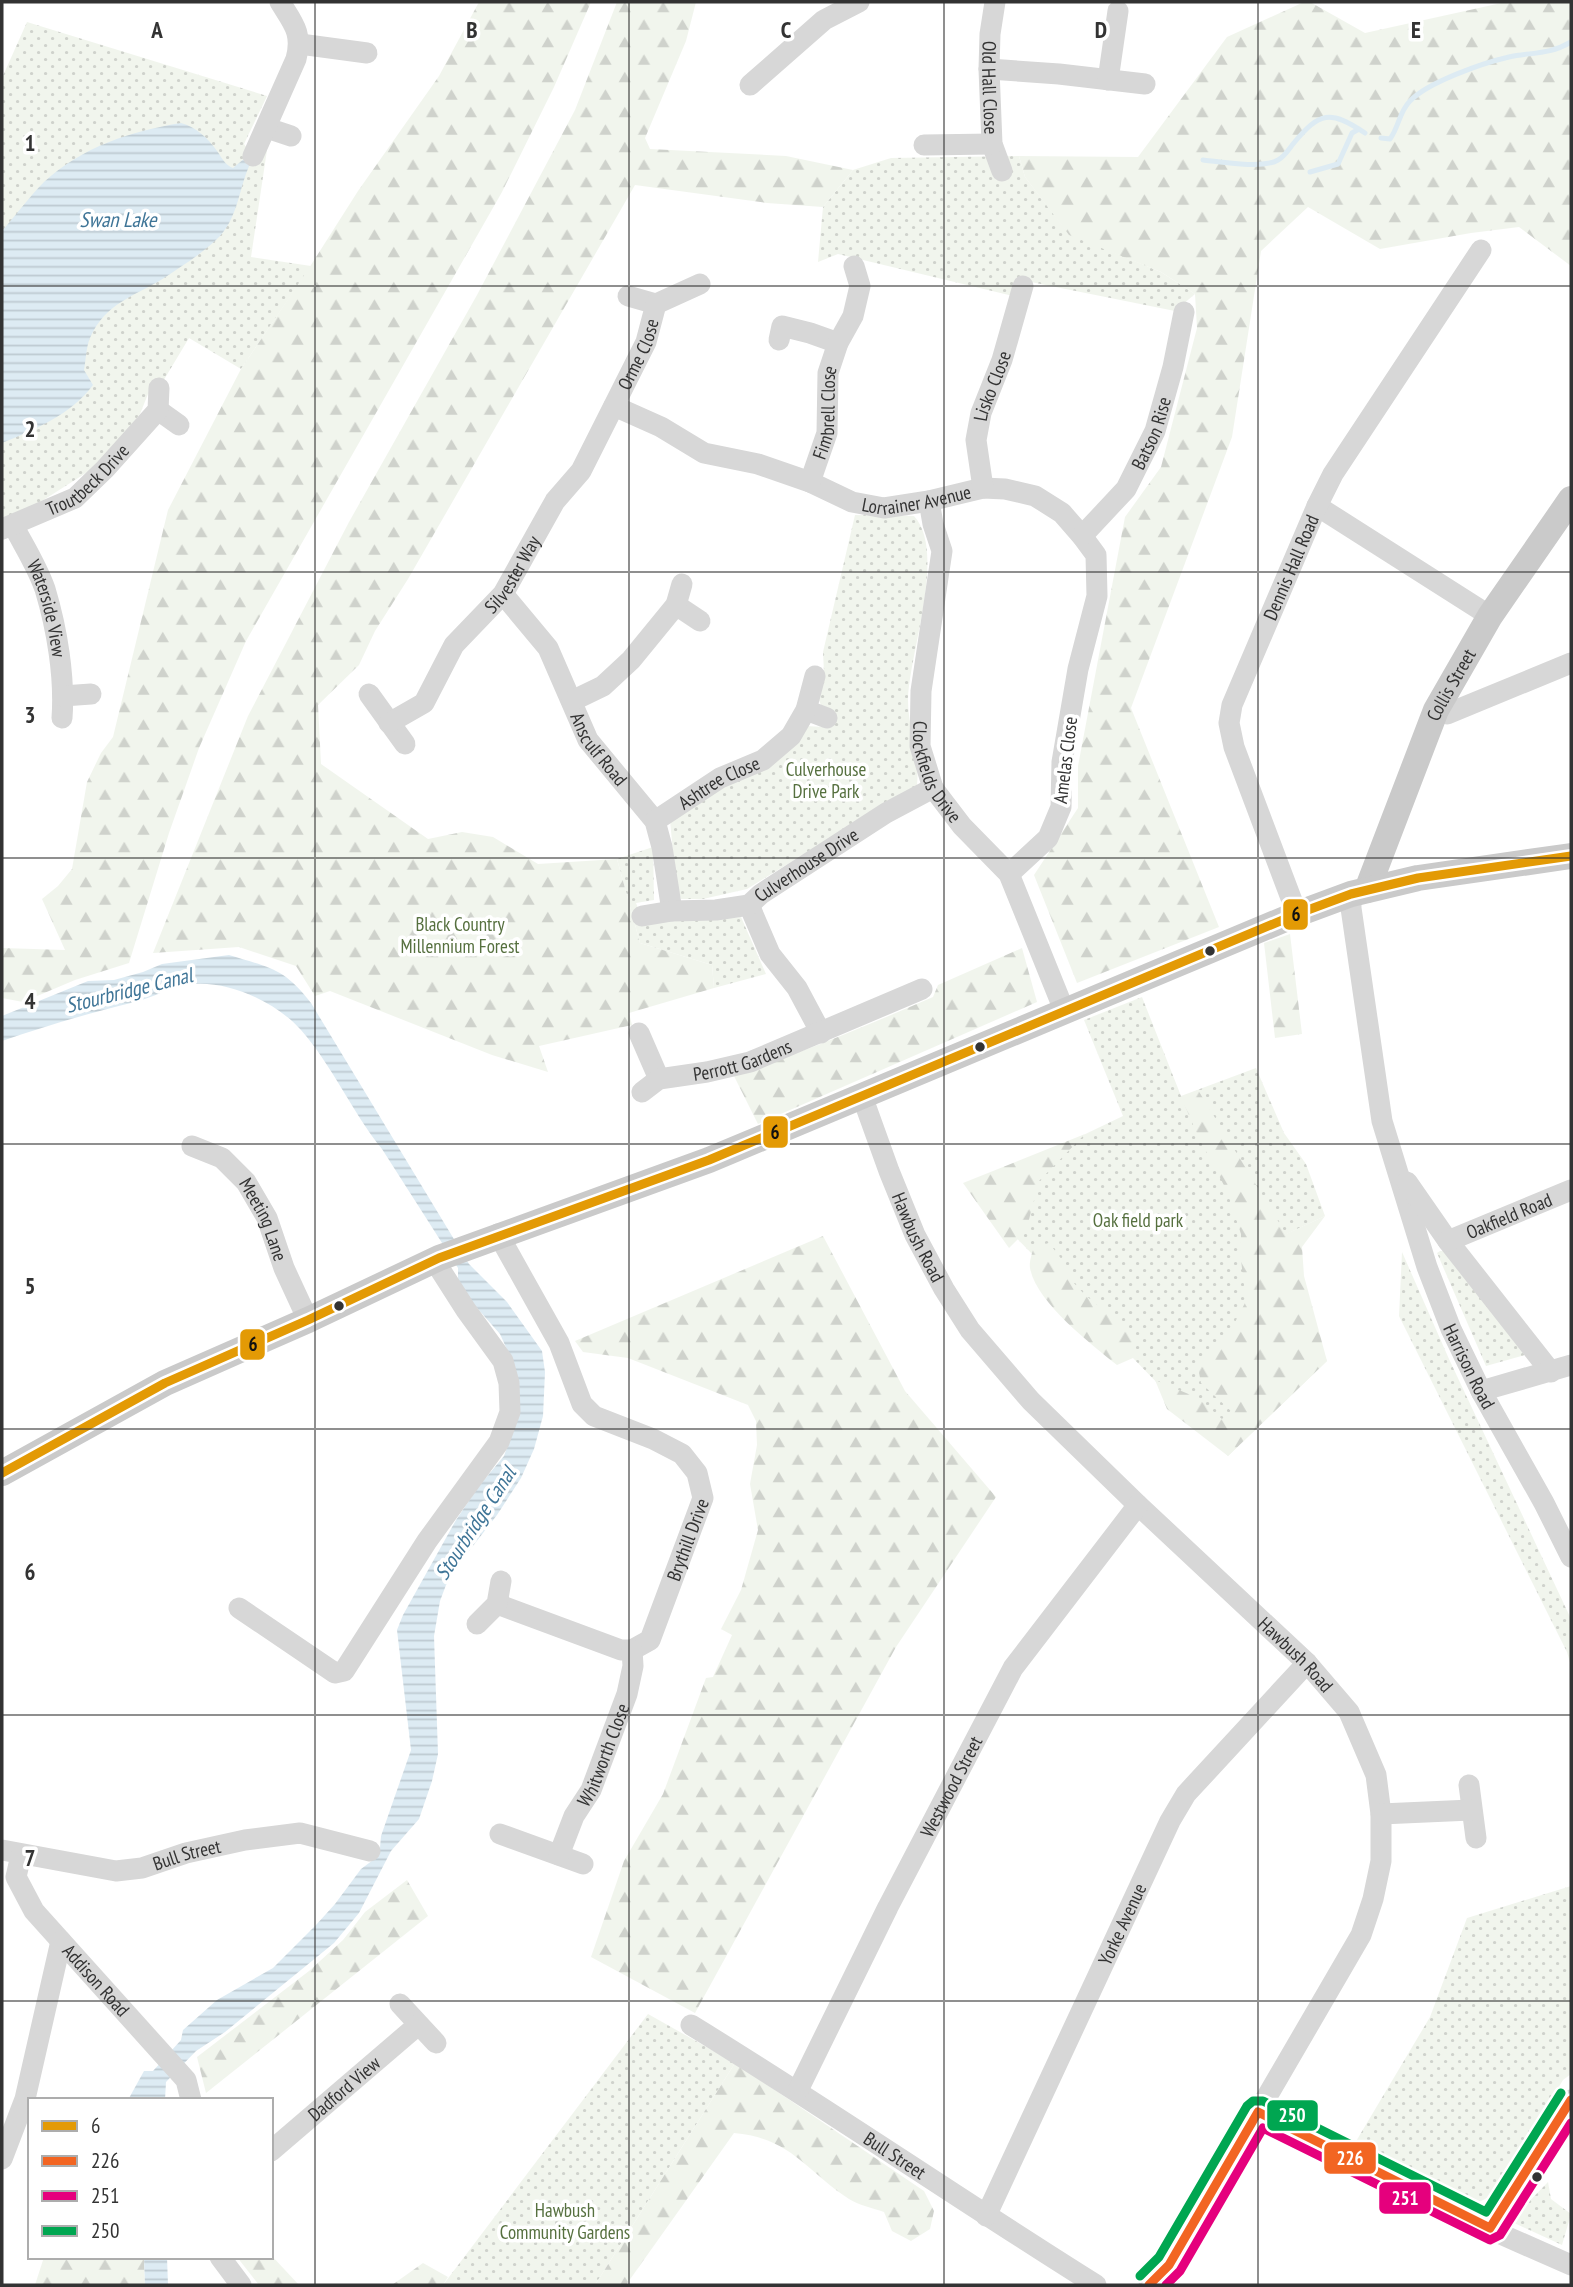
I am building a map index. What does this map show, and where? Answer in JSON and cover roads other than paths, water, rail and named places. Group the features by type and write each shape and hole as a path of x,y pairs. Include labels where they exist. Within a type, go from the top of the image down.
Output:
{"main road":[{"name":"Collis Street","path":"1359,892 1436,710 1490,616 1571,499"},
{"path":"2,1473 165,1383 308,1320 436,1259 498,1234 709,1160 1297,914 1359,892 1418,878 1571,856"}],"street":[{"path":"253,156 296,59 300,44 298,31 280,2"},
{"path":"750,85 818,11 859,2"},
{"name":"Old Hall Close","path":"995,2 990,34 989,69 992,144 1002,171"},
{"path":"1108,80 1118,11"},
{"path":"300,44 366,53"},
{"path":"989,69 1145,84"},
{"path":"267,128 291,136"},
{"path":"924,145 992,144"},
{"name":"Dennis Hall Road","path":"1297,914 1234,747 1229,723 1232,705 1333,474 1481,250"},
{"name":"Fimbrell Close","path":"810,482 827,433 828,373 838,343 853,316 860,286 854,266"},
{"name":"Orme Close","path":"614,406 646,342 656,303 699,284"},
{"name":"Lisko Close","path":"983,488 976,440 981,412 1002,360 1023,286"},
{"path":"628,296 656,303"},
{"name":"Batson Rise","path":"1082,536 1125,489 1155,431 1173,367 1184,312"},
{"name":"Fimbrell Close","path":"779,340 782,326 810,332 838,343"},
{"path":"159,388 158,410 179,425"},
{"name":"Lorrainer Avenue","path":"614,406 661,427 704,453 758,464 810,482 852,502 884,508 983,488 1005,489 1035,496 1062,513 1096,555 1097,596 1079,669"},
{"name":"Silvester Way","path":"389,723 424,703 454,645 503,594 555,501 582,471 614,406"},
{"name":"Troutbeck Drive","path":"8,527 75,498 158,410"},
{"name":"Clockfields Drive","path":"929,501 942,551 921,691 920,746 933,788 962,826 1009,874 1064,1010"},
{"path":"1317,506 1490,616"},
{"name":"Waterside View","path":"8,527 44,589 52,622 63,696 62,718"},
{"name":"Ansculf Road","path":"503,594 548,648 588,740 655,821 672,911"},
{"path":"572,701 603,686 631,660 679,594 700,621"},
{"path":"1436,710 1447,714 1571,663"},
{"name":"Amelas Close","path":"1009,874 1048,838 1061,807 1062,762 1079,669"},
{"name":"Ashtree Close","path":"655,821 720,778 763,760 791,736 806,710 814,676"},
{"path":"63,696 91,694"},
{"path":"369,694 405,744"},
{"path":"806,710 827,718"},
{"name":"Culverhouse Drive","path":"642,916 749,905 761,894 886,813 933,788"},
{"name":"Harrison Road","path":"1359,892 1351,908 1382,1121 1427,1267 1451,1329 1481,1391 1545,1503 1571,1557"},
{"path":"749,905 769,954 797,988 821,1033"},
{"name":"Perrott Gardens","path":"642,1092 659,1079 750,1062 922,989"},
{"path":"639,1033 659,1079"},
{"name":"Hawbush Road","path":"862,1096 915,1235 970,1331 1031,1401 1307,1663 1349,1712 1376,1775 1381,1814 1381,1861 1373,1899 1361,1934 1169,2265 1149,2285"},
{"name":"Meeting Lane","path":"192,1146 222,1158 246,1182 267,1218 284,1268 308,1320"},
{"name":"Harrison Road","path":"1394,1163 1448,1241 1551,1372"},
{"name":"Oakfield Road","path":"1448,1241 1571,1190"},
{"name":"Brythill Drive","path":"498,1234 559,1343 582,1404 594,1416 653,1439 682,1454 697,1473 704,1498 650,1640 632,1650"},
{"path":"239,1608 335,1672 344,1671 427,1541 499,1442 510,1412 509,1383 503,1361 466,1310 436,1259"},
{"path":"1481,1391 1571,1365"},
{"name":"Westwood Street","path":"798,2090 888,1907 1013,1668 1138,1505"},
{"path":"477,1624 497,1604 501,1581"},
{"path":"497,1604 621,1650 632,1650"},
{"name":"Whitworth Close","path":"559,1855 574,1816 591,1790 627,1694 633,1666 632,1650"},
{"name":"Yorke Avenue","path":"986,2216 1170,1821 1192,1787 1307,1663"},
{"path":"1469,1786 1476,1838"},
{"path":"1381,1814 1471,1810"},
{"name":"Bull Street","path":"11,1852 116,1871 142,1868 186,1853 245,1840 300,1833 370,1851"},
{"path":"500,1834 583,1864"},
{"name":"Addison Road","path":"11,1852 16,1877 34,1911 155,2044 188,2090"},
{"path":"2,2159 24,2099 61,1941"},
{"path":"400,2004 436,2043"},
{"name":"Dadford View","path":"273,2149 418,2025"},
{"name":"Bull Street","path":"691,2025 798,2090 986,2216 1096,2285"},
{"path":"1490,2228 1571,2100"},
{"path":"1258,2112 1490,2228 1571,2265"},
{"path":"222,2259 241,2285"}],"water":[{"name":"Swan Lake","path":"181,123 206,137 230,167 233,168 245,158 251,162 226,228 194,258 104,316 88,345 84,370 93,385 84,395 52,420 2,443 2,231 44,182 74,159 108,142"},
{"name":"Stourbridge Canal","path":"229,955 275,970 301,991 311,1003 469,1264 507,1302 542,1351 545,1372 543,1416 534,1449 521,1478 497,1515 462,1560 446,1585 440,1601 434,1636 438,1754 419,1819 391,1851 359,1913 334,1943 225,2032 196,2051 166,2082 165,2098 129,2098 144,2071 153,2071 181,2040 183,2030 217,2000 273,1968 335,1904 380,1848 381,1836 411,1750 397,1630 456,1520 504,1456 512,1433 509,1354 500,1334 462,1291 458,1284 458,1268 323,1058 290,1019 248,994 216,985 185,985 2,1041 2,1016 88,981 114,980 162,964"},
{"path":"144,2259 167,2259 168,2285 145,2285"}],"waterway":[{"path":"1381,138 1390,139 1410,101 1442,80 1498,60 1548,51 1571,42"},
{"path":"1203,160 1242,164 1271,163 1282,157 1311,125 1326,118 1343,120 1365,133"},
{"path":"1310,172 1338,164 1352,133 1359,129"}],"park label":[{"name":"Culverhouse Drive Park","path":"826,780"},
{"name":"Black Country Millennium Forest","path":"460,935"},
{"name":"Oak field park","path":"1138,1220"},
{"name":"Hawbush Community Gardens","path":"565,2221"}]}
